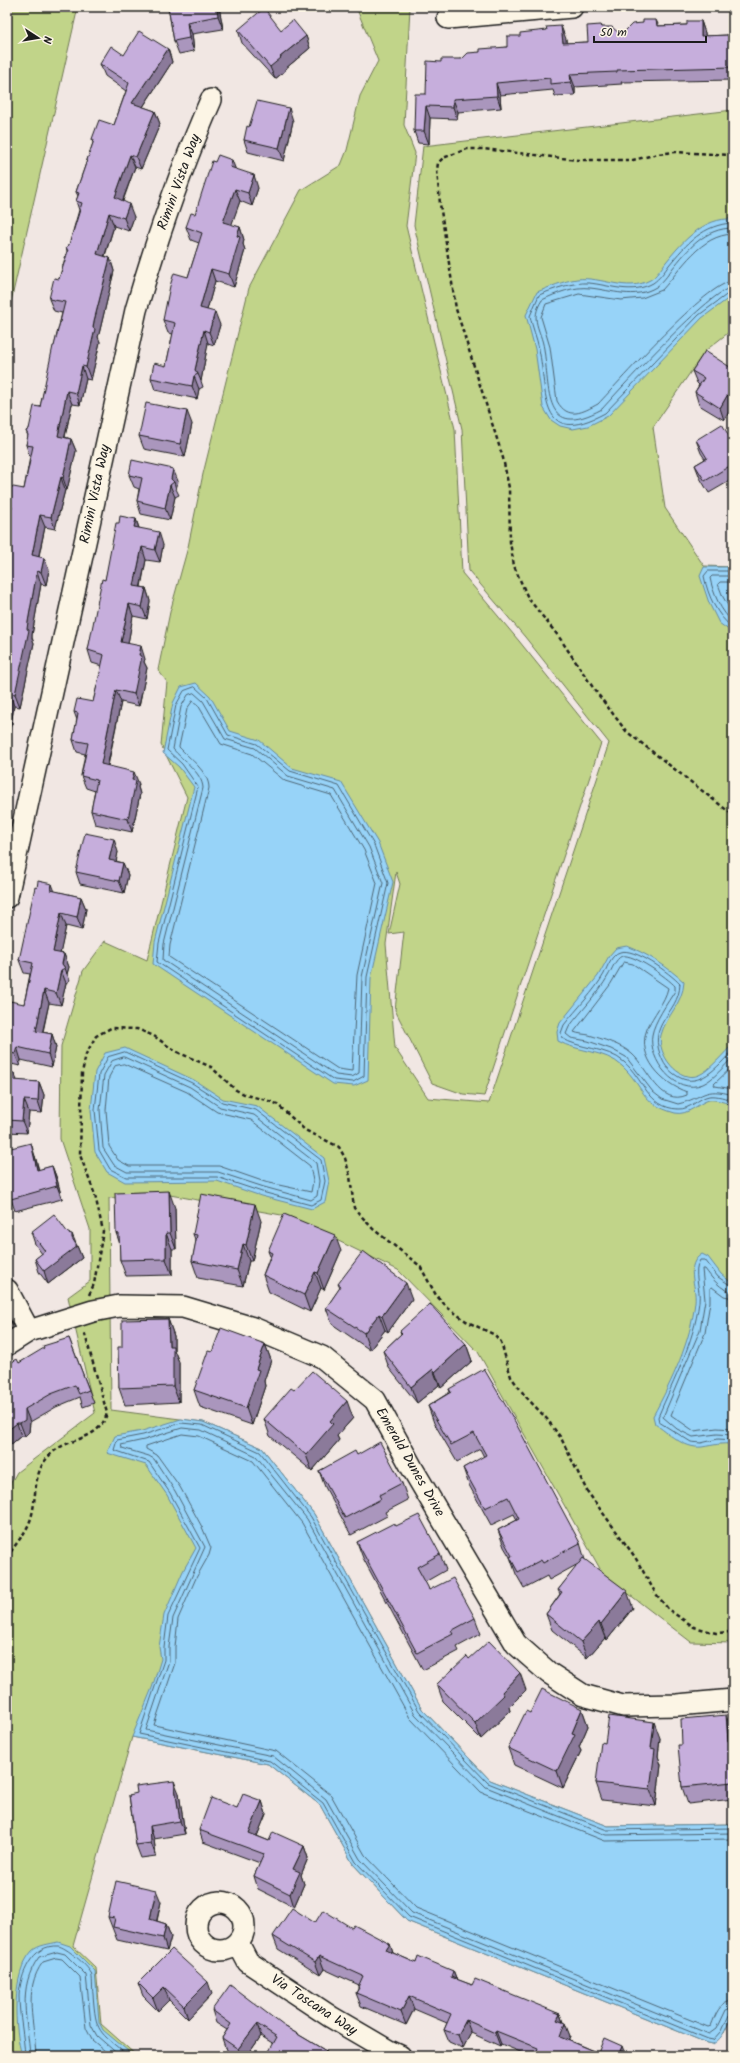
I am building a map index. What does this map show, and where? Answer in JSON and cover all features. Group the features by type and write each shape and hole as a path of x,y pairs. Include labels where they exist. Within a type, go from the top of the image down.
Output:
{"street":[{"path":"448,18 572,7"},
{"name":"Rimini Vista Way","path":"7,897 136,310 152,254 191,146 211,100"},
{"path":"7,1290 29,1331"},
{"name":"Emerald Dunes Drive","path":"7,1345 29,1331 80,1315 119,1306 183,1307 253,1328 322,1357 375,1400 412,1468 516,1644 549,1673 583,1695 623,1706 678,1706 733,1700"},
{"name":"Via Toscana Way","path":"238,1943 248,1962 331,2017 400,2056"}],"path":[{"path":"733,155 675,152 658,154 633,160 578,160 484,149 467,149 443,158 438,163 437,170 440,204 456,309 503,458 509,488 510,542 514,566 528,598 559,637 594,689 626,731 733,815"},
{"path":"7,1558 30,1522 37,1476 47,1458 60,1446 92,1434 105,1420 107,1413 80,1315 94,1284 103,1231 95,1195 80,1155 82,1073 86,1054 96,1036 111,1028 137,1029 154,1036 175,1051 212,1067 236,1090 246,1095 277,1104 305,1130 339,1147 345,1158 350,1176 354,1208 373,1229 420,1266 436,1295 447,1307 466,1321 495,1335 501,1342 512,1377 526,1397 547,1419 561,1438 586,1491 636,1557 656,1594 670,1610 694,1627 716,1633 733,1632"}],"green space":[{"path":"7,7 78,7 7,319"},
{"path":"356,7 410,7 404,125 415,153 406,226 455,429 462,573 601,743 484,1096 463,1094 432,1083 395,1010 404,932 389,934 400,884 396,872 386,944 395,1048 428,1098 489,1103 609,743 525,637 469,571 462,429 414,225 423,146 733,110 733,329 705,351 653,427 665,508 704,566 733,567 733,1643 691,1642 603,1574 478,1352 398,1270 287,1216 170,1195 109,1198 111,1410 203,1422 262,1448 314,1514 422,1709 490,1780 608,1826 733,1824 733,2012 724,2033 713,2044 707,2043 407,1921 353,1864 320,1805 268,1764 132,1737 73,1946 96,1968 101,2024 137,2056 7,2056 7,1490 17,1472 95,1413 68,1297 90,1281 90,1229 60,1139 61,1046 83,971 105,941 147,960 187,797 161,745 167,682 158,670 170,612 188,547 203,474 249,288 301,190 341,165 347,150 360,96 378,61"}],"water":[{"path":"722,219 733,219 733,295 702,318 608,416 588,426 573,429 560,426 551,420 543,407 535,349 526,315 537,292 577,279 596,280 623,285 641,284 654,277 680,246 695,232 713,222"},
{"path":"704,567 733,567 733,633 719,623 709,603 700,576"},
{"path":"196,683 210,696 230,731 259,740 292,768 341,782 378,843 393,882 371,978 368,1080 354,1086 333,1084 153,964 155,942 194,787 179,767 163,753 173,703 181,687"},
{"path":"627,946 657,961 684,982 683,990 678,1003 663,1028 660,1042 666,1058 677,1071 691,1077 699,1075 712,1066 733,1044 733,1105 709,1100 684,1113 675,1113 663,1109 648,1099 629,1074 615,1061 608,1057 566,1045 558,1041 557,1032 560,1023 598,976 609,956 616,948"},
{"path":"125,1048 194,1080 223,1099 257,1106 324,1158 329,1181 325,1202 312,1209 261,1196 217,1181 125,1182 107,1172 95,1152 91,1110 95,1072 105,1053"},
{"path":"702,1254 708,1257 721,1274 733,1284 733,1444 695,1447 689,1446 671,1436 655,1424 653,1416 674,1375 685,1346 693,1317 695,1302 692,1270 697,1259"},
{"path":"181,1419 203,1422 262,1448 314,1514 422,1709 490,1780 608,1826 733,1824 733,2012 725,2030 717,2041 713,2044 707,2043 407,1921 353,1864 320,1805 268,1764 132,1737 152,1688 161,1659 159,1647 164,1615 183,1571 196,1548 167,1495 146,1465 107,1453 115,1436 142,1431"},
{"path":"58,1942 70,1946 95,1971 99,2022 103,2030 134,2056 22,2056 16,2017 17,1987 20,1973 25,1961 32,1951 41,1946"}],"building":[{"path":"168,7 217,7 218,16 187,22 189,38 174,41"},
{"path":"264,8 281,30 293,20 306,36 270,67 238,30"},
{"path":"729,19 733,19 733,67 617,70 617,72 570,74 571,82 550,84 550,78 496,83 497,96 453,99 453,107 426,106 424,131 414,131 415,94 426,94 427,61 441,62 441,59 462,59 468,53 480,52 480,49 507,47 507,36 520,36 520,33 547,30 546,27 561,26 563,43 588,42 587,26 601,25 601,27 612,27 621,35 632,24 643,23 643,20 656,20 657,26 687,25 687,21 701,21 701,36 729,35"},
{"path":"139,31 168,49 132,103 155,111 136,157 130,155 115,197 129,204 124,218 109,213 97,254 110,258 94,321 93,328 95,329 86,367 82,366 76,393 67,391 58,436 71,439 63,478 61,477 51,517 40,515 32,555 44,558 41,572 37,571 27,629 29,630 15,694 10,693 7,710 7,530 12,507 7,506 7,491 8,486 24,489 33,446 26,445 28,435 26,431 29,429 34,406 40,407 53,346 65,302 49,299 54,278 59,279 68,251 66,247 69,245 82,203 76,201 79,193 76,192 94,140 92,139 99,120 114,125 129,83 100,64 111,46 124,55"},
{"path":"257,101 289,108 279,148 244,140 247,126 249,127"},
{"path":"218,155 232,160 230,167 254,175 248,193 235,189 223,222 240,227 237,236 240,237 229,274 211,269 200,308 215,312 209,332 204,330 195,370 198,374 194,376 192,386 151,378 154,363 166,366 175,323 163,320 170,286 174,273 188,277 202,233 186,227 191,213 195,214 212,161 215,162"},
{"path":"705,351 733,369 733,388 732,387 720,408 695,392 704,378 692,371"},
{"path":"146,403 187,411 180,444 139,436"},
{"path":"722,424 733,443 733,464 705,481 695,465 707,458 696,440"},
{"path":"132,460 173,469 171,479 174,482 170,485 165,508 137,501 142,478 129,475"},
{"path":"120,516 136,519 134,527 159,532 155,550 142,547 134,586 146,588 142,607 129,604 121,642 141,646 139,655 142,656 134,694 116,690 101,764 134,772 132,780 136,781 128,819 91,811 97,780 81,776 88,743 73,740 78,713 74,712 77,699 93,702 104,655 88,650 102,579 105,580 116,523 119,523"},
{"path":"85,833 114,839 109,860 123,863 119,881 76,872"},
{"path":"38,881 52,884 51,890 81,897 77,917 61,913 53,952 64,954 62,964 65,968 61,970 56,993 44,990 36,1031 52,1034 48,1054 17,1047 15,1054 7,1052 7,1015 10,1001 24,1004 33,963 19,960 35,887 37,888"},
{"path":"7,1072 14,1073 14,1080 39,1082 38,1101 24,1100 22,1121 7,1120"},
{"path":"31,1143 37,1170 52,1166 57,1186 11,1199 7,1185 7,1149"},
{"path":"169,1191 170,1233 166,1233 166,1259 120,1260 119,1234 116,1233 115,1193"},
{"path":"201,1194 255,1204 246,1245 243,1244 237,1270 192,1261 197,1235 193,1234"},
{"path":"54,1214 68,1233 72,1234 72,1238 77,1246 44,1271 35,1259 45,1251 31,1232"},
{"path":"284,1214 335,1235 318,1273 315,1272 304,1295 263,1275 272,1253 268,1251"},
{"path":"363,1251 406,1283 382,1316 379,1314 364,1333 326,1308 341,1286 338,1284"},
{"path":"430,1304 466,1344 435,1372 433,1369 411,1387 383,1351 402,1333 400,1331"},
{"path":"168,1319 169,1346 173,1346 173,1386 119,1388 118,1347 122,1347 122,1320"},
{"path":"221,1328 265,1344 256,1369 259,1370 246,1408 194,1390 208,1351 212,1352"},
{"path":"69,1338 89,1390 79,1394 75,1385 51,1394 25,1409 25,1420 17,1423 7,1431 7,1365 17,1359 19,1363 44,1348 43,1346"},
{"path":"484,1369 513,1418 580,1543 543,1563 541,1560 518,1572 510,1557 512,1556 498,1530 519,1519 508,1497 485,1508 463,1468 486,1455 474,1433 451,1445 428,1406 451,1392 449,1389"},
{"path":"312,1371 347,1401 330,1421 333,1424 306,1455 264,1419 291,1388 294,1390"},
{"path":"380,1442 402,1483 379,1495 381,1499 345,1518 319,1471 355,1451 357,1455"},
{"path":"419,1515 440,1554 417,1567 429,1590 453,1578 475,1618 451,1631 453,1634 417,1653 357,1542 394,1523 396,1526"},
{"path":"583,1558 627,1591 601,1624 599,1622 581,1642 546,1614 562,1592 558,1590"},
{"path":"489,1641 520,1673 502,1692 504,1695 475,1723 437,1684 467,1656 469,1659"},
{"path":"542,1689 582,1709 572,1733 575,1734 557,1771 508,1748 526,1711 530,1713"},
{"path":"726,1715 728,1741 732,1741 733,1749 733,1782 682,1787 678,1745 682,1745 681,1719"},
{"path":"609,1716 654,1722 651,1748 655,1749 650,1789 596,1783 601,1742 605,1743"},
{"path":"174,1781 180,1821 150,1826 151,1843 136,1845 129,1795 137,1793 136,1786"},
{"path":"243,1794 262,1801 249,1833 269,1841 273,1832 304,1846 293,1869 300,1872 290,1894 254,1876 264,1854 199,1830 211,1798 237,1808"},
{"path":"116,1881 156,1890 150,1919 166,1924 163,1938 113,1927 115,1918 108,1917"},
{"path":"292,1908 315,1923 323,1910 352,1928 354,1925 390,1944 386,1950 416,1963 418,1956 453,1971 451,1977 472,1985 475,1979 560,2014 557,2020 565,2023 560,2037 598,2053 604,2038 622,2046 620,2051 633,2056 535,2056 538,2048 496,2031 495,2033 466,2020 458,2035 444,2030 451,2014 409,1996 401,2012 356,1993 363,1976 319,1956 315,1962 273,1936"},
{"path":"172,1949 208,1982 184,2006 164,1987 153,1998 138,1983"},
{"path":"230,1985 284,2026 326,2051 323,2056 268,2056 267,2055 277,2037 257,2024 238,2049 222,2038 231,2024 212,2010"}]}
